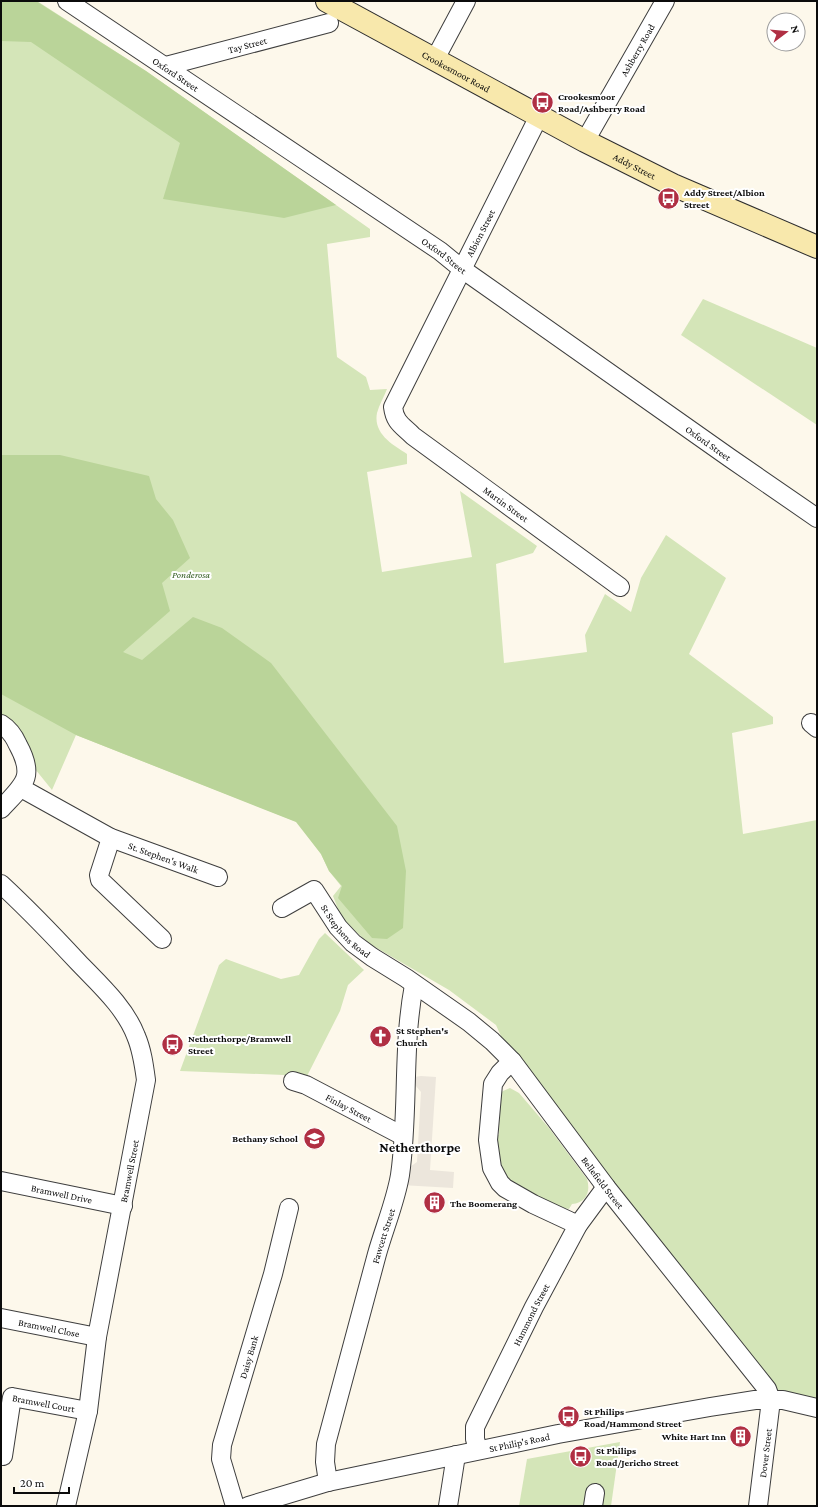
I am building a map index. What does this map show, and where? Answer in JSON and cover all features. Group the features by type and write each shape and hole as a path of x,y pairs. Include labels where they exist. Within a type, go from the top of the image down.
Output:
{"street":[{"name":"Oxford Street","path":"67,1 352,191 408,231 440,251 462,269 817,518"},
{"name":"Crookesmoor Road","path":"327,1 585,141"},
{"path":"435,59 466,1"},
{"name":"Ashberry Road","path":"585,141 665,1"},
{"name":"Tay Street","path":"166,66 329,23"},
{"name":"Albion Street","path":"394,417 393,407 539,116"},
{"name":"Addy Street","path":"585,141 673,185 817,247"},
{"name":"Martin Street","path":"394,417 413,436 620,587"},
{"path":"1,724 8,728 23,754 28,767 26,779 21,788 1,809"},
{"name":"St. Stephen's Walk","path":"21,788 111,838 218,877"},
{"path":"111,838 99,875 100,880 162,939"},
{"name":"Bramwell Street","path":"1,884 24,905 108,993 125,1016 136,1035 144,1062 146,1080 98,1337 88,1411 66,1506"},
{"name":"St Stephens Road","path":"282,908 314,890 338,927 353,943 372,957 406,978 414,985"},
{"name":"Bellefield Street","path":"414,985 469,1022 492,1041 512,1061 606,1187 758,1377 767,1389 771,1400"},
{"name":"Fawcett Street","path":"328,1482 325,1462 326,1444 400,1176 408,1029 414,985"},
{"path":"512,1061 500,1073 493,1084 488,1140 492,1168 500,1183 505,1188 533,1204 578,1225"},
{"name":"Finlay Street","path":"293,1081 306,1085 403,1136"},
{"name":"Bramwell Drive","path":"1,1181 123,1206"},
{"name":"Hammond Street","path":"478,1450 475,1439 475,1427 534,1307 578,1225 606,1187"},
{"name":"Daisy Bank","path":"236,1506 221,1459 222,1445 273,1274 289,1208"},
{"name":"Bramwell Close","path":"1,1318 98,1337"},
{"name":"Bramwell Court","path":"1,1455 3,1456 12,1398 88,1411"},
{"name":"St Philip's Road","path":"248,1506 328,1482 558,1434 710,1407 756,1400 783,1400 817,1408"},
{"name":"Dover Street","path":"758,1506 771,1400"},
{"path":"448,1506 456,1455"}],"green space":[{"name":"Ponderosa","path":"1,1 37,1 146,71 370,229 370,237 327,244 337,357 366,377 370,390 387,389 377,413 378,427 390,443 407,454 407,464 367,472 382,572 472,557 460,491 537,546 533,553 496,564 504,663 587,652 585,635 605,594 631,612 641,578 666,535 726,578 689,654 773,717 773,724 732,733 743,834 817,820 817,1408 783,1400 512,1061 496,1025 449,990 368,943 342,919 333,896 341,886 329,871 321,854 297,822 76,735 52,790 23,754 1,723"},
{"path":"1,1 36,1 146,71 336,205 284,218 163,199 180,143 31,42 1,41"},
{"path":"703,299 817,348 817,425 681,335"},
{"path":"1,455 60,455 149,476 156,499 173,520 190,558 162,583 170,611 123,652 142,660 193,617 222,628 271,663 397,826 406,871 403,928 387,939 372,938 338,898 342,886 329,871 321,854 296,822 76,735 1,694"},
{"path":"325,933 364,970 348,985 340,1011 304,1082 284,1075 180,1071 219,965 226,959 281,979 299,975 319,939"},
{"path":"510,1088 519,1093 549,1128 587,1179 588,1192 586,1196 581,1202 572,1204 569,1209 551,1204 530,1195 512,1183 501,1168 495,1134 499,1135 500,1094"},
{"path":"620,1442 611,1506 519,1506 527,1459"}],"shaded area":[{"path":"414,1077 436,1077 430,1170 454,1172 453,1188 401,1185 407,1169 417,1162 421,1092 416,1086"}],"place":[{"name":"Crookesmoor Road/Ashberry Road","path":"542,102"},
{"name":"Addy Street/Albion Street","path":"669,198"},
{"name":"St Stephen's Church","path":"380,1036"},
{"name":"Netherthorpe/Bramwell Street","path":"172,1044"},
{"name":"Bethany School","path":"314,1138"},
{"name":"The Boomerang","path":"435,1203"},
{"name":"St Philips Road/Hammond Street","path":"569,1417"},
{"name":"White Hart Inn","path":"741,1436"},
{"name":"St Philips Road/Jericho Street","path":"580,1456"}],"district":[{"name":"Netherthorpe","path":"420,1147"}]}
